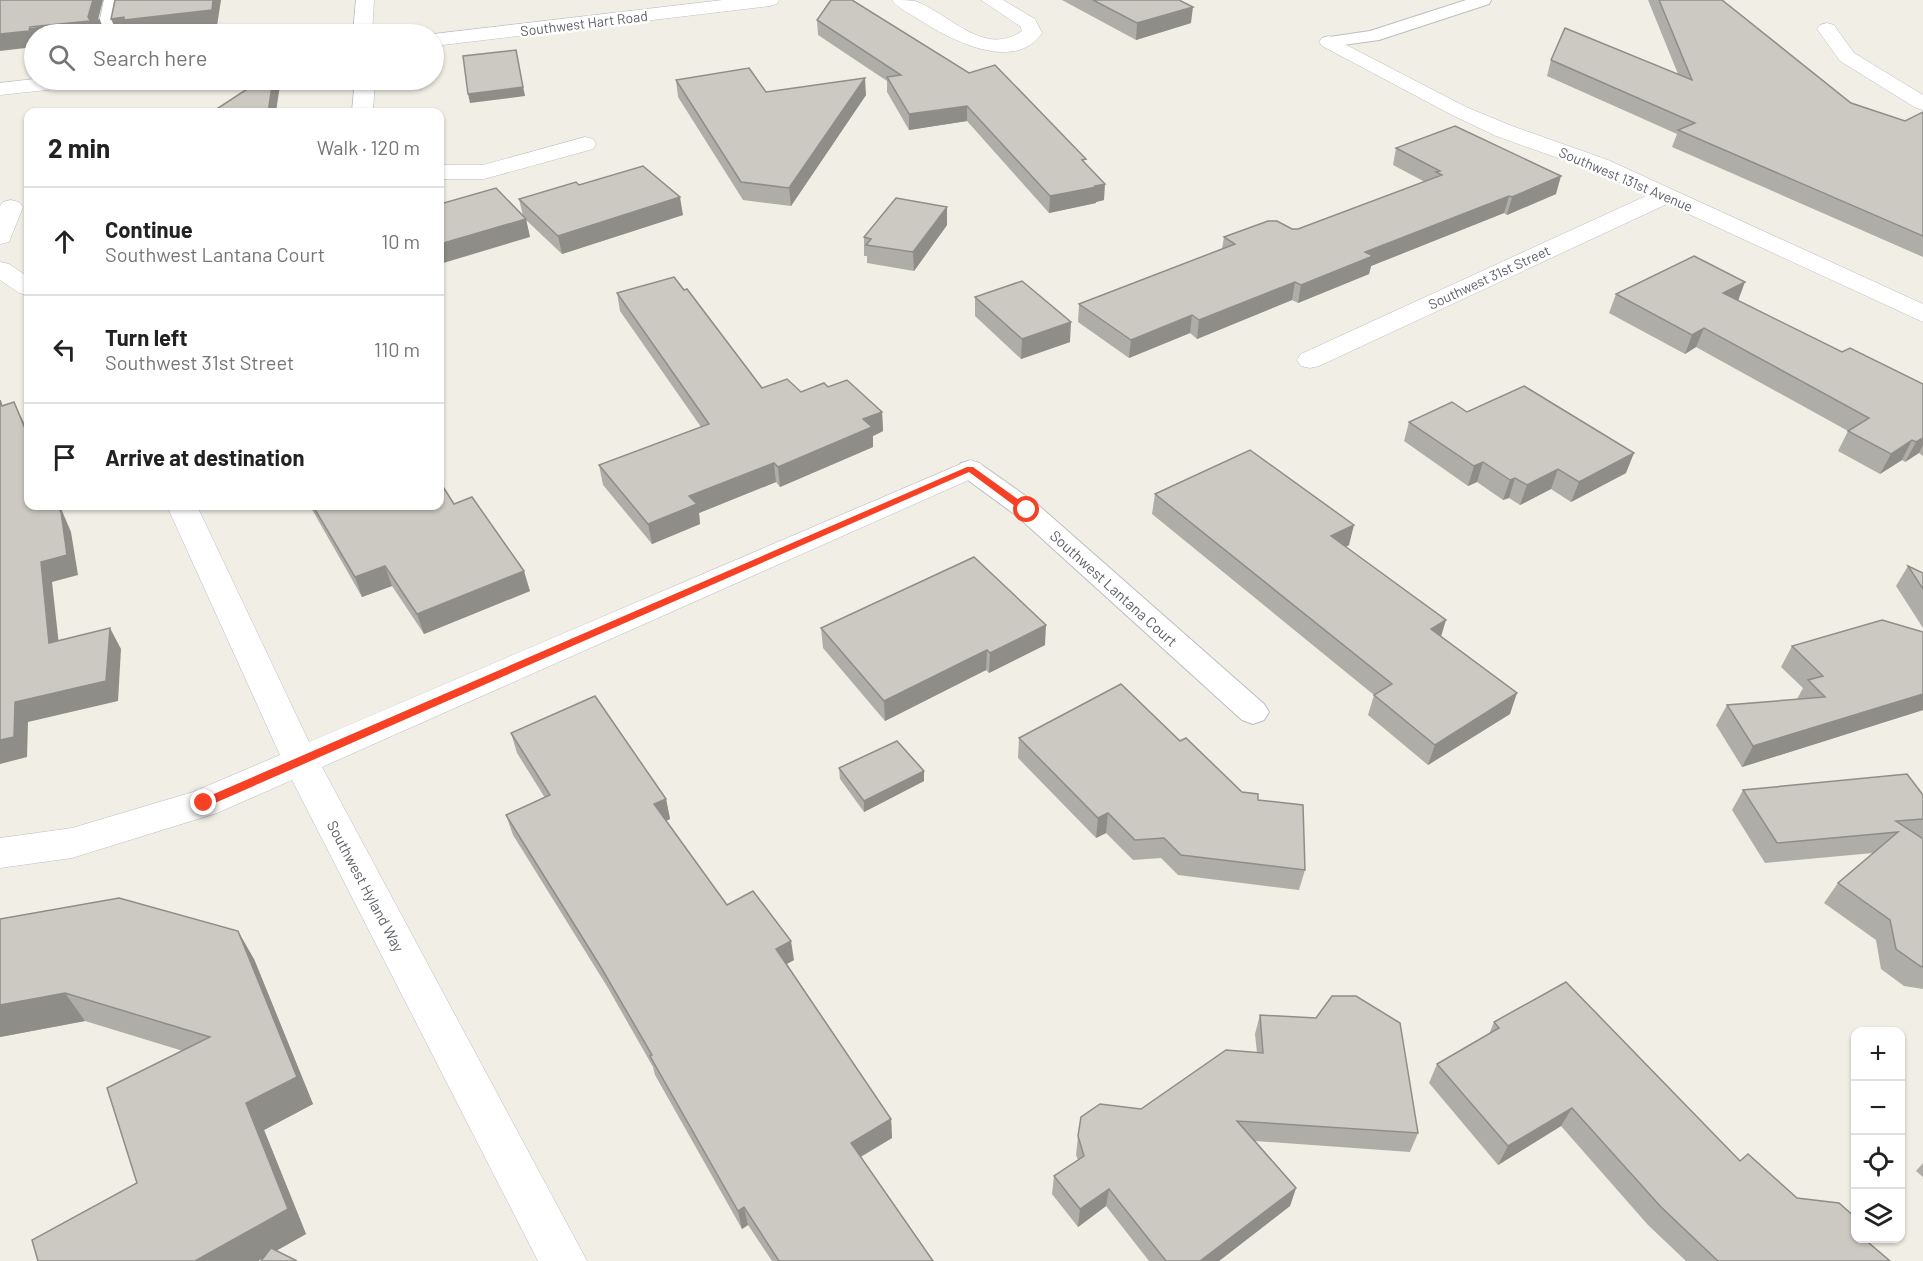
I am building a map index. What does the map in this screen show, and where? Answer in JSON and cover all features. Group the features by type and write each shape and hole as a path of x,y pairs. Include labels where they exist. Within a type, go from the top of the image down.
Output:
{"street":[{"path":"109,24 113,0"},
{"path":"364,24 365,0"},
{"name":"Southwest Hart Road","path":"444,39 770,0"},
{"path":"901,0 974,42 988,46 1009,45 1026,39 1032,33 1028,23 990,0"},
{"path":"1827,29 1847,57 1923,104"},
{"name":"Southwest 131st Avenue","path":"1329,42 1459,111 1504,131 1600,165 1923,314"},
{"path":"0,89 24,86"},
{"path":"363,108 364,90"},
{"path":"444,172 484,172 585,144"},
{"name":"Southwest 31st Street","path":"1310,360 1667,195"},
{"path":"0,237 11,207"},
{"path":"0,269 24,285"},
{"path":"0,853 72,843 204,803 970,469"},
{"name":"Southwest Hyland Way","path":"184,510 300,760 563,1261"}],"lane":[{"path":"1329,42 1373,36 1483,0"},
{"name":"Southwest Lantana Court","path":"970,469 1027,510 1253,712"}],"building":[{"path":"0,0 93,0 88,17 90,20 100,20 60,24 24,24 24,32 0,34"},
{"path":"115,0 213,0 212,10 124,20 124,17 111,19"},
{"path":"831,0 852,0 969,73 995,65 1086,159 1082,160 1105,184 1050,196 967,106 909,114 887,77 901,75 817,20"},
{"path":"1093,0 1179,0 1193,7 1137,23"},
{"path":"1659,0 1722,0 1851,103 1905,121 1923,112 1923,236 1678,130 1695,123 1551,60 1565,28 1692,80"},
{"path":"516,50 523,87 468,94 463,56"},
{"path":"749,68 766,92 865,78 789,188 741,182 676,80"},
{"path":"246,90 271,90 269,108 218,108"},
{"path":"1455,126 1561,176 1512,197 1509,196 1365,252 1373,256 1301,285 1295,282 1199,320 1192,315 1131,340 1079,304 1235,244 1224,237 1268,221 1277,221 1292,229 1298,229 1442,175 1436,172 1440,171 1396,148"},
{"path":"643,166 680,197 558,236 519,199 576,182 579,185"},
{"path":"496,188 526,219 444,243 444,203"},
{"path":"896,198 947,207 913,252 866,245 871,239 864,237"},
{"path":"1694,256 1745,282 1723,293 1842,352 1850,348 1923,384 1923,438 1916,442 1912,440 1891,454 1848,431 1869,418 1704,328 1692,335 1616,294"},
{"path":"674,277 684,290 687,289 762,388 787,379 801,392 824,383 828,387 847,380 882,412 863,419 872,427 778,467 774,463 689,496 697,504 648,524 599,465 709,424 617,293"},
{"path":"1022,281 1071,322 1022,339 975,297"},
{"path":"1524,386 1634,453 1579,482 1558,469 1527,485 1515,478 1510,480 1483,462 1474,466 1409,422 1452,402 1467,412"},
{"path":"0,400 2,406 14,402 24,426 24,510 60,510 61,512 67,555 41,562 49,643 110,628 106,681 15,702 14,737 0,740"},
{"path":"1250,450 1354,525 1331,536 1446,620 1431,629 1517,693 1435,745 1374,695 1392,684 1155,494"},
{"path":"444,488 454,504 472,497 524,571 417,614 385,566 355,577 315,510 444,510"},
{"path":"974,557 1046,625 990,653 987,650 884,701 821,628"},
{"path":"1908,566 1923,573 1923,589"},
{"path":"1882,620 1923,632 1923,694 1753,746 1727,705 1825,697 1808,680 1823,676 1792,646"},
{"path":"1121,684 1180,741 1186,738 1242,792 1258,794 1258,800 1303,805 1305,870 1181,855 1164,838 1135,840 1108,813 1098,818 1019,738"},
{"path":"595,696 666,799 654,804 727,905 753,891 791,941 776,949 891,1119 851,1143 933,1261 779,1261 744,1207 738,1211 602,969 506,815 550,795 511,733"},
{"path":"897,741 924,771 864,801 839,768"},
{"path":"1907,774 1923,795 1923,819 1896,821 1923,839 1923,967 1896,949 1890,920 1838,883 1898,832 1777,843 1743,790"},
{"path":"119,898 238,931 297,1077 246,1103 288,1209 195,1261 38,1261 32,1240 137,1183 107,1088 210,1037 65,993 0,1005 0,919"},
{"path":"1566,982 1740,1161 1748,1154 1797,1198 1839,1203 1851,1214 1851,1243 1869,1243 1890,1261 1718,1261 1661,1207 1572,1108 1508,1146 1437,1064 1499,1028 1494,1022"},
{"path":"1332,996 1356,996 1400,1023 1418,1133 1237,1121 1296,1188 1200,1261 1166,1261 1109,1189 1080,1209 1054,1176 1084,1156 1078,1136 1081,1117 1100,1104 1141,1109 1226,1050 1263,1053 1260,1015 1316,1018"},
{"path":"271,1248 297,1261 261,1261"}],"route":[{"path":"204,803 970,469 1027,510"}]}
